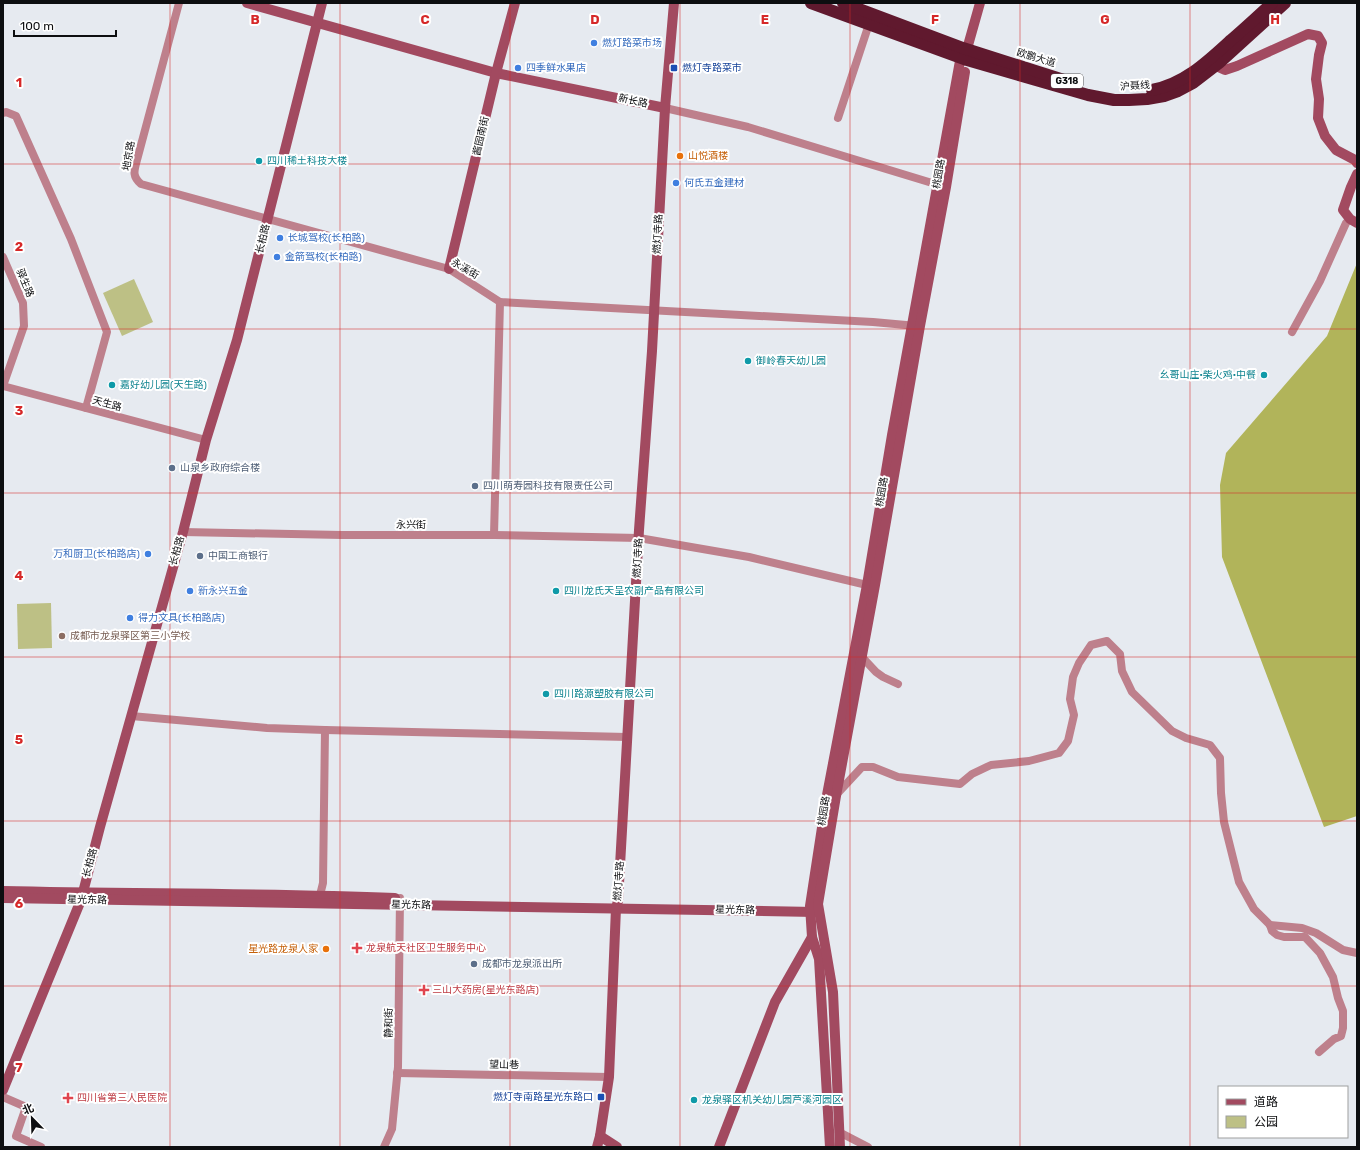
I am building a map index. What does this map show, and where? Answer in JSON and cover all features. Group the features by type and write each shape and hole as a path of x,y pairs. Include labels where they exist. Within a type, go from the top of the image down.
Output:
{"highway":[{"name":"欧鹏大道","path":"811,3 869,24 965,53 1108,92 1140,92 1164,87 1181,80 1208,61 1272,3"},
{"name":"欧鹏大道","path":"842,3 965,53"},
{"name":"沪聂线","path":"965,53 1088,95 1106,99 1147,99 1164,96 1193,83 1216,66 1285,3"}],"street":[{"name":"地京路","path":"179,3 136,160 134,173 136,180 141,184 268,220"},
{"name":"新长路","path":"247,3 496,72 665,108 748,128 942,186"},
{"name":"长柏路","path":"3,1090 81,896 183,532 206,440 237,340 322,3"},
{"name":"酱园南街","path":"449,269 496,72 515,3"},
{"name":"燃灯寺路","path":"597,1147 609,1077 617,904 639,538 650,389 665,108 674,3"},
{"name":"桃园路","path":"830,1147 819,959 812,938 827,795 871,585 965,53 980,3"},
{"path":"838,118 869,24"},
{"path":"1216,66 1225,70 1308,34 1318,36 1322,43 1316,78 1319,99 1318,118 1325,136 1336,150 1355,160 1357,163"},
{"path":"3,113 6,112 16,116 71,239 107,332 86,408"},
{"path":"1292,332 1320,281 1346,224 1353,221 1343,210 1357,174"},
{"name":"永溪街","path":"268,220 449,269 500,302 916,326"},
{"name":"驿生路","path":"3,257 23,303 24,326 3,386"},
{"path":"494,535 500,302"},
{"name":"天生路","path":"3,386 206,440"},
{"name":"永兴街","path":"183,532 639,538 749,557 871,585"},
{"path":"840,1147 833,992 814,909 861,656 871,585"},
{"path":"836,796 862,767 873,767 898,778 960,784 972,774 991,765 1029,761 1059,753 1068,741 1074,715 1070,699 1073,677 1079,663 1091,645 1107,641 1120,654 1122,671 1132,692 1172,731 1186,738 1210,746 1220,758 1221,794 1224,822 1239,882 1254,909 1270,925 1272,931 1277,935 1284,937 1305,937 1320,953 1333,977 1343,1011 1343,1028 1341,1036 1334,1039 1319,1052"},
{"path":"861,656 876,672 898,684"},
{"path":"131,716 267,728 627,737"},
{"path":"320,895 323,883 325,730"},
{"name":"星光东路","path":"3,890 81,896 617,904 814,909"},
{"name":"星光东路","path":"3,898 81,896 320,895 400,901"},
{"name":"静和街","path":"384,1147 392,1129 397,1073 400,901"},
{"path":"1270,925 1302,928 1316,933 1344,950 1357,953"},
{"path":"719,1147 775,1002 812,938"},
{"name":"望山巷","path":"397,1073 609,1077"},
{"path":"3,1097 26,1107 16,1136 41,1147"},
{"path":"839,1132 868,1147"},
{"path":"600,1136 617,1147"}],"green space":[{"path":"1357,263 1357,816 1324,827 1222,557 1220,485 1226,453 1327,336"},
{"path":"134,279 153,322 122,336 103,293"},
{"path":"51,603 52,648 18,649 17,604"}],"place":[{"name":"燃灯路菜市场","path":"594,43"},
{"name":"四季鲜水果店","path":"518,68"},
{"name":"燃灯寺路菜市","path":"674,68"},
{"name":"山悦酒楼","path":"680,156"},
{"name":"四川稀土科技大楼","path":"259,161"},
{"name":"何氏五金建材","path":"676,183"},
{"name":"长城驾校(长柏路)","path":"280,238"},
{"name":"金箭驾校(长柏路)","path":"277,257"},
{"name":"御岭春天幼儿园","path":"748,361"},
{"name":"幺哥山庄·柴火鸡·中餐","path":"1264,375"},
{"name":"嘉好幼儿园(天生路)","path":"112,385"},
{"name":"山泉乡政府综合楼","path":"172,468"},
{"name":"四川萌寿园科技有限责任公司","path":"475,486"},
{"name":"万和厨卫(长柏路店)","path":"148,554"},
{"name":"中国工商银行","path":"200,556"},
{"name":"新永兴五金","path":"190,591"},
{"name":"四川龙氏天呈农副产品有限公司","path":"556,591"},
{"name":"得力文具(长柏路店)","path":"130,618"},
{"name":"成都市龙泉驿区第三小学校","path":"62,636"},
{"name":"四川路源塑胶有限公司","path":"546,694"},
{"name":"龙泉航天社区卫生服务中心","path":"357,948"},
{"name":"星光路龙泉人家","path":"326,949"},
{"name":"成都市龙泉派出所","path":"474,964"},
{"name":"三山大药房(星光东路店)","path":"424,990"},
{"name":"燃灯寺南路星光东路口","path":"601,1097"},
{"name":"四川省第三人民医院","path":"68,1098"},
{"name":"龙泉驿区机关幼儿园芦溪河园区","path":"694,1100"}]}
